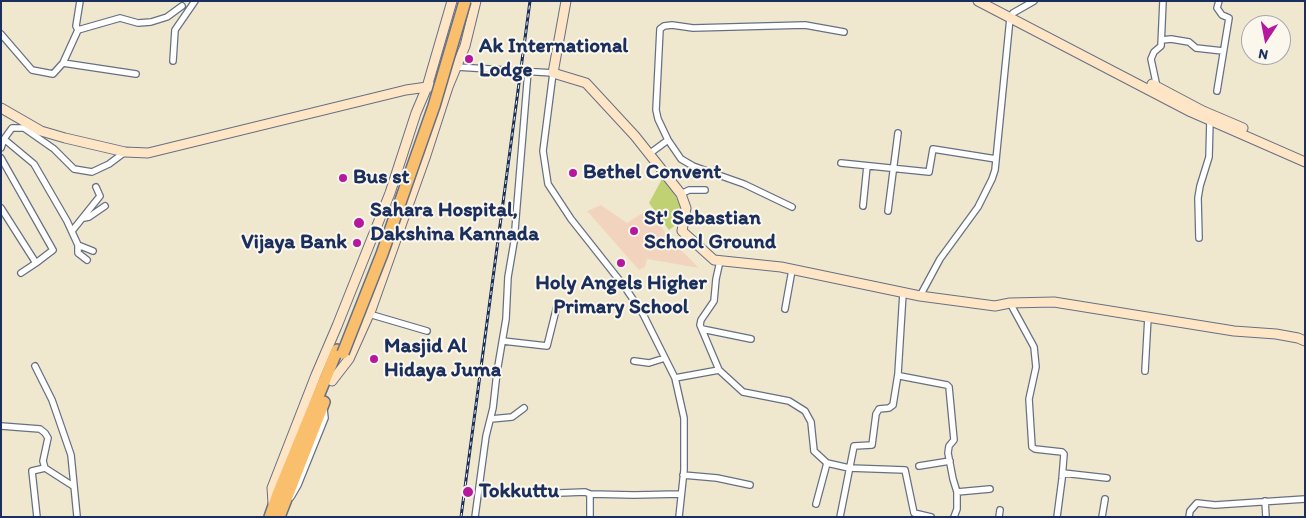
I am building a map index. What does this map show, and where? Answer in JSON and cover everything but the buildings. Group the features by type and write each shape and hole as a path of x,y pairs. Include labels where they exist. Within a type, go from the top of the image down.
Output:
{"highway":[{"path":"274,514 286,498 332,381 340,352 440,65 458,1"},
{"path":"274,514 281,487 382,254 434,106 465,1"}],"street":[{"path":"1,34 32,70 53,74 63,63 78,30 76,26 80,1"},
{"path":"173,61 175,30 195,1"},
{"path":"274,514 272,488 390,193 416,113 427,87 452,1"},
{"path":"332,381 348,359 369,314 448,88 465,46 476,1"},
{"path":"566,1 553,73 543,151 548,184 571,219 624,286 643,314 675,378 684,418 683,475 679,517"},
{"path":"978,1 1012,15 1157,86 1209,118 1305,155"},
{"path":"991,1 1012,15 1209,118 1305,162"},
{"path":"1012,15 1034,1"},
{"path":"1157,86 1151,59 1154,52 1161,46 1163,1"},
{"path":"1217,90 1229,18 1222,15 1217,8 1219,1"},
{"path":"78,30 120,18 138,23 151,22 167,17 182,6"},
{"path":"920,296 940,259 983,198 992,179 996,159 1012,15"},
{"path":"792,207 744,184 693,166 681,159 668,140 656,110 660,28 664,26 693,28 805,26 844,32"},
{"path":"1162,40 1189,42 1196,48 1223,51"},
{"path":"63,63 136,74"},
{"path":"457,67 553,73 586,83 636,136 681,194 686,208 682,231 714,260 781,267 920,296 995,306 1010,303 1054,302 1234,331 1276,334 1305,341"},
{"path":"475,517 486,436 506,320 508,277 514,242 528,70"},
{"path":"1,148 4,139 12,128 25,126 65,138 125,152 155,152 406,90 427,87 448,88"},
{"path":"1,108 54,149 74,169 92,172 109,164 125,152"},
{"path":"1199,238 1198,198 1210,157 1209,118"},
{"path":"888,211 898,133"},
{"path":"4,139 34,164 67,220 78,245 78,253 87,260"},
{"path":"649,154 668,140"},
{"path":"841,163 929,172 933,149 996,159"},
{"path":"1,158 53,250 21,273"},
{"path":"863,206 867,166"},
{"path":"72,231 100,196 96,187"},
{"path":"681,194 689,190 705,190"},
{"path":"84,218 89,217 105,206"},
{"path":"1,208 36,262"},
{"path":"78,245 93,251"},
{"path":"720,261 714,301 701,320 700,325 719,370 743,392 789,401 805,411 811,422 814,452 827,463 849,468 905,470 914,513 931,517"},
{"path":"785,308 792,270"},
{"path":"840,517 854,446 872,444 877,411 893,406 898,374 903,293"},
{"path":"503,341 547,346 558,302"},
{"path":"1010,303 1034,347 1036,367 1030,399 1032,447 1062,452 1064,454 1057,517"},
{"path":"369,314 427,331"},
{"path":"1145,371 1148,317"},
{"path":"702,329 752,339"},
{"path":"634,361 649,363 664,358"},
{"path":"35,366 52,400 70,455 77,517"},
{"path":"675,378 719,370"},
{"path":"898,374 949,387 954,440 948,448 952,479 958,492 957,509 954,517"},
{"path":"490,419 512,417 524,408"},
{"path":"1,426 40,430 45,433 48,438 43,461 45,468 73,486"},
{"path":"919,466 950,461"},
{"path":"816,504 827,463"},
{"path":"37,517 32,471 45,468"},
{"path":"1063,473 1107,478"},
{"path":"683,475 716,478 750,485"},
{"path":"958,492 990,489"},
{"path":"533,494 585,492 590,494 681,494"},
{"path":"590,494 590,517"},
{"path":"1102,517 1105,499"},
{"path":"1189,517 1190,511 1196,503 1215,505 1305,499"},
{"path":"1265,501 1266,517"},
{"path":"999,517 1000,510"}],"shaded area":[{"name":"St' Sebastian School Ground","path":"601,205 627,223 649,209 669,238 699,268 647,259 645,267 639,270 587,211"}],"green space":[{"path":"662,179 673,192 683,209 678,223 669,230 649,203"}],"railway":[{"path":"461,517 530,1"}],"place":[{"name":"Ak International Lodge","path":"469,59"},
{"name":"Bethel Convent","path":"573,173"},
{"name":"Bus st","path":"343,178"},
{"name":"Sahara Hospital, Dakshina Kannada","path":"359,223"},
{"name":"St' Sebastian School Ground","path":"634,231"},
{"name":"Vijaya Bank","path":"357,243"},
{"name":"Holy Angels Higher Primary School","path":"621,263"},
{"name":"Masjid Al Hidaya Juma","path":"374,359"},
{"name":"Tokkuttu","path":"468,492"}]}
